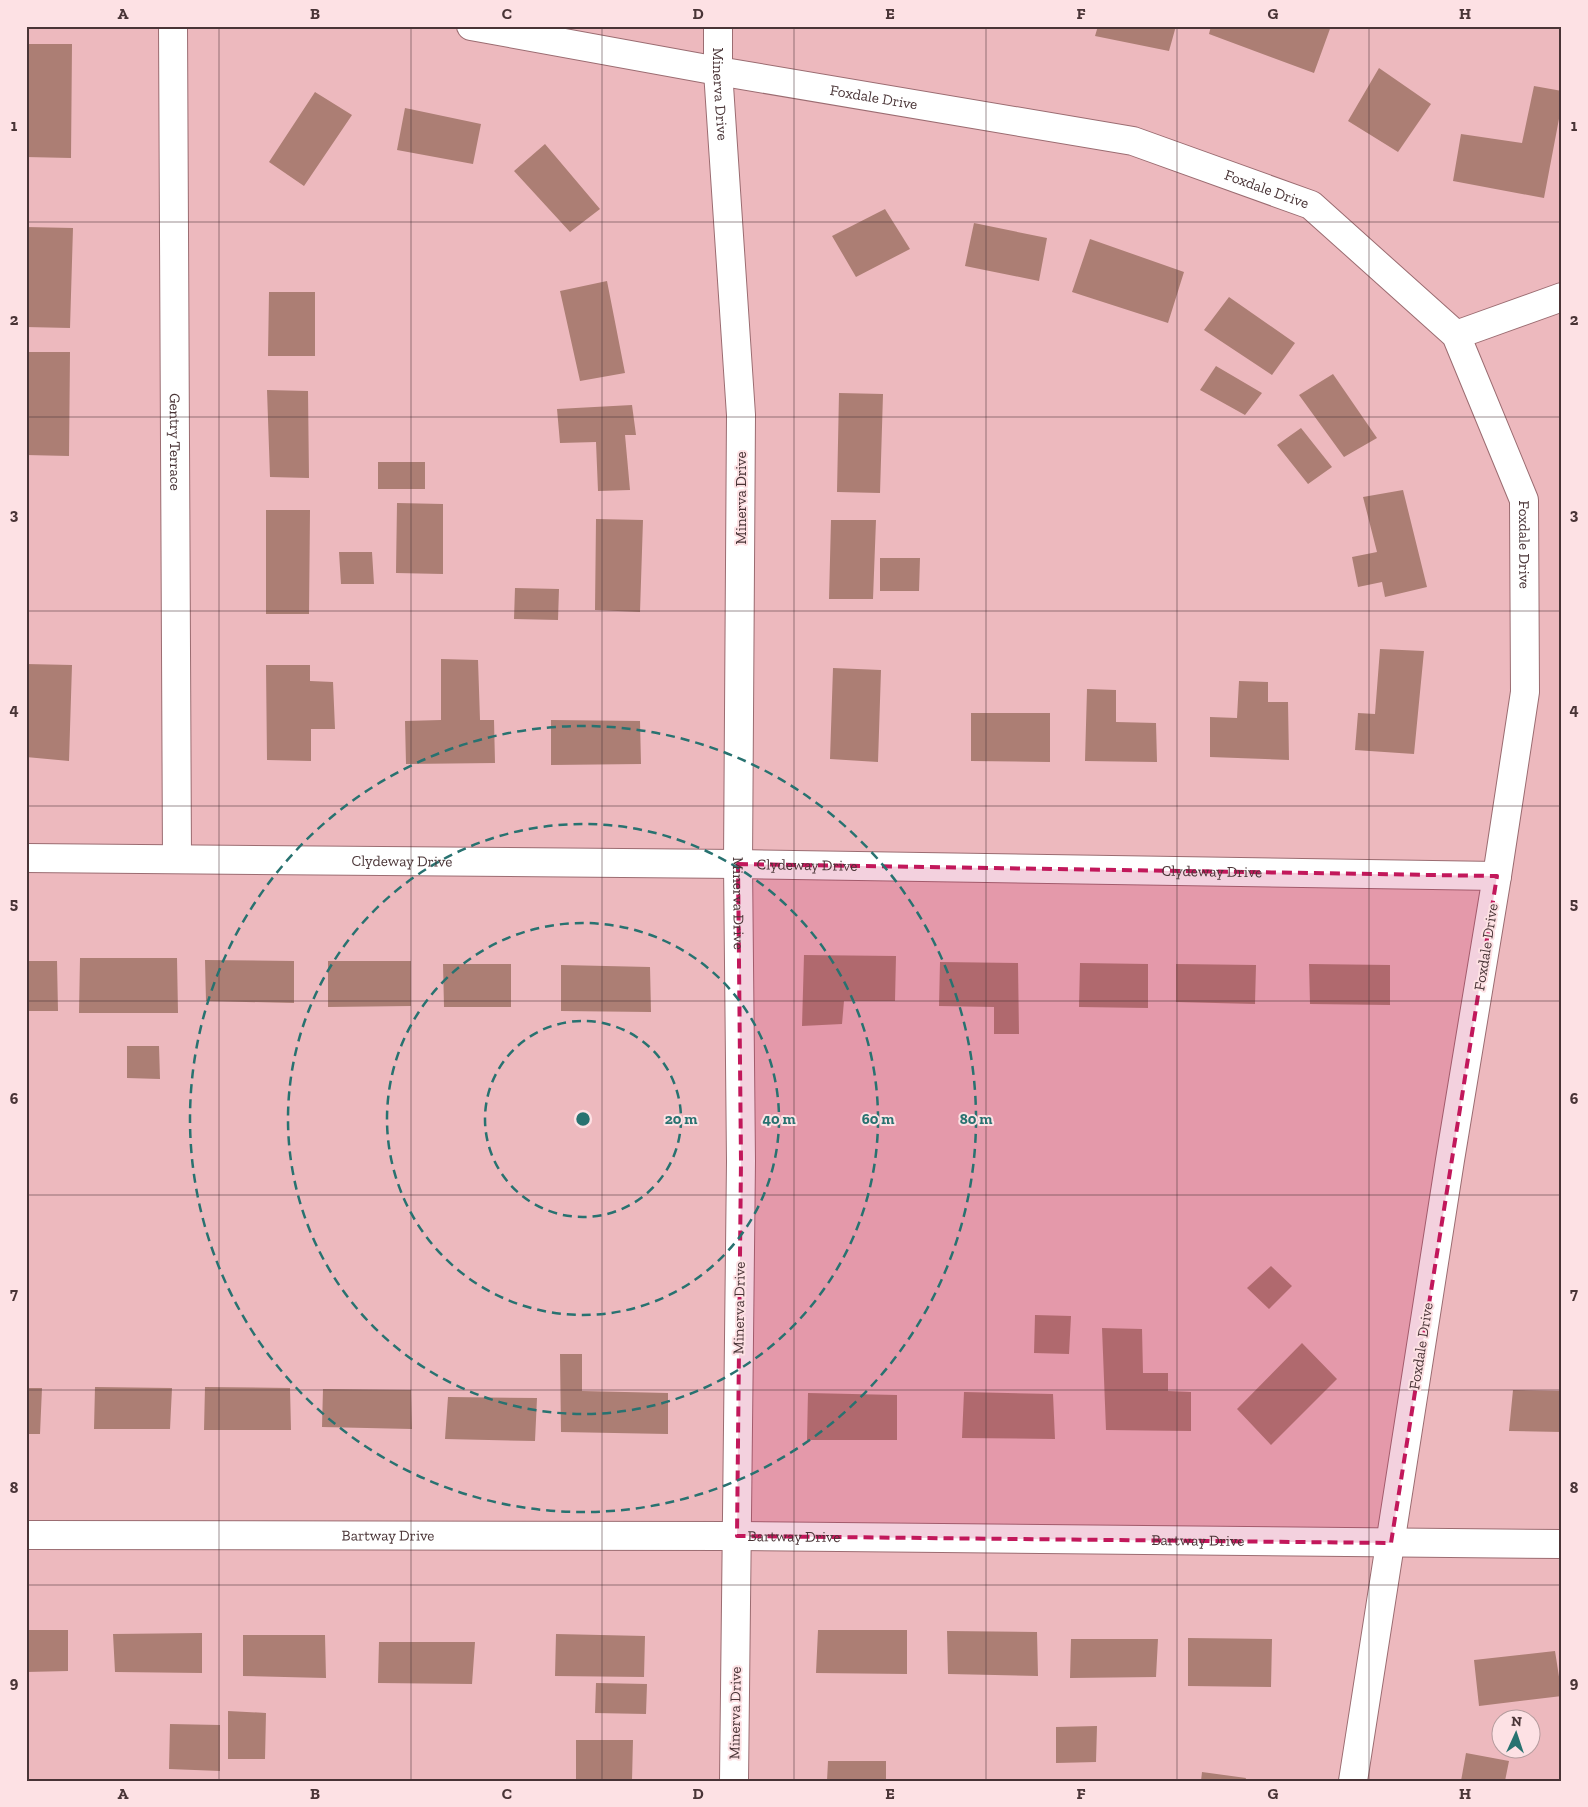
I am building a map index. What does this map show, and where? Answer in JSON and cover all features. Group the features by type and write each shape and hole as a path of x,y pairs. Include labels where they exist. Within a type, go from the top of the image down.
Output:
{"street":[{"name":"Gentry Terrace","path":"173,26 177,858"},
{"name":"Foxdale Drive","path":"471,26 718,71 1133,141 1311,204 1456,335 1524,500 1525,692 1498,876 1450,1160 1353,1781"},
{"name":"Minerva Drive","path":"718,26 718,71 741,415 738,864 741,1161 734,1781"},
{"path":"1456,335 1562,297"},
{"name":"Clydeway Drive","path":"26,858 738,864 1498,876"},
{"name":"Bartway Drive","path":"26,1535 736,1536 1562,1544"}],"highlighted area":[{"path":"738,864 1497,876 1391,1543 737,1536 741,1161"}],"building":[{"path":"1098,26 1176,26 1169,51 1095,36"},
{"path":"1211,26 1331,26 1314,73 1209,34"},
{"path":"27,44 72,44 71,158 26,157"},
{"path":"1379,68 1431,104 1398,152 1348,121"},
{"path":"1534,86 1562,91 1562,103 1544,198 1453,181 1461,134 1522,143"},
{"path":"315,92 352,115 304,186 269,162"},
{"path":"405,108 481,124 473,164 397,150"},
{"path":"545,144 600,209 570,232 514,171"},
{"path":"885,209 910,249 856,277 832,236"},
{"path":"974,223 1047,238 1039,281 965,266"},
{"path":"26,227 73,228 70,328 26,327"},
{"path":"1090,239 1184,272 1168,323 1072,292"},
{"path":"607,281 625,373 580,381 560,291"},
{"path":"269,292 315,292 315,356 268,356"},
{"path":"1229,297 1295,343 1272,375 1204,330"},
{"path":"26,352 70,352 69,456 26,455"},
{"path":"1216,366 1262,393 1245,415 1200,390"},
{"path":"1333,374 1377,438 1344,457 1299,395"},
{"path":"267,390 308,391 309,478 270,477"},
{"path":"839,393 883,394 880,493 837,492"},
{"path":"632,405 636,435 625,435 630,490 598,491 596,442 560,443 557,409"},
{"path":"1301,428 1332,467 1308,484 1277,445"},
{"path":"378,462 425,462 425,489 378,489"},
{"path":"1403,490 1427,587 1385,597 1382,582 1358,587 1352,557 1377,552 1363,497"},
{"path":"397,503 443,504 443,574 396,573"},
{"path":"266,510 310,510 309,614 266,614"},
{"path":"596,519 643,520 640,612 595,610"},
{"path":"831,520 876,520 873,599 829,599"},
{"path":"339,552 372,552 374,584 341,584"},
{"path":"880,558 920,558 919,591 880,591"},
{"path":"515,588 559,589 558,620 514,619"},
{"path":"1380,649 1424,651 1414,754 1355,750 1358,713 1375,714"},
{"path":"441,659 478,660 480,720 494,720 495,763 406,764 405,721 441,720"},
{"path":"26,664 72,665 69,761 26,757"},
{"path":"266,665 310,665 310,681 333,682 335,729 311,729 311,761 267,760"},
{"path":"833,668 881,670 878,762 830,759"},
{"path":"1239,681 1268,682 1268,702 1288,702 1289,760 1210,757 1210,717 1237,718"},
{"path":"1087,689 1116,690 1116,722 1156,723 1157,762 1085,761"},
{"path":"971,713 1050,713 1050,762 971,761"},
{"path":"551,720 640,721 641,764 551,765"},
{"path":"804,955 896,956 895,1001 844,1001 842,1024 802,1026"},
{"path":"80,958 177,958 178,1013 79,1013"},
{"path":"205,960 294,961 294,1003 206,1001"},
{"path":"26,961 57,961 58,1011 26,1011"},
{"path":"328,961 411,961 411,1006 328,1007"},
{"path":"940,962 1018,963 1019,1034 994,1034 994,1007 939,1006"},
{"path":"1080,963 1148,964 1148,1008 1079,1007"},
{"path":"443,964 511,964 511,1007 444,1007"},
{"path":"1176,964 1256,965 1255,1004 1176,1002"},
{"path":"1309,964 1390,965 1390,1005 1310,1004"},
{"path":"561,965 650,967 651,1012 561,1011"},
{"path":"127,1046 159,1046 160,1079 127,1078"},
{"path":"1271,1266 1292,1286 1269,1309 1247,1288"},
{"path":"1035,1315 1071,1316 1069,1354 1034,1353"},
{"path":"1102,1328 1142,1329 1143,1373 1168,1373 1168,1391 1191,1392 1191,1431 1106,1430"},
{"path":"1302,1343 1337,1379 1271,1445 1237,1409"},
{"path":"560,1354 582,1354 582,1391 668,1393 668,1434 561,1432"},
{"path":"95,1387 172,1388 170,1429 94,1429"},
{"path":"205,1387 290,1388 291,1430 204,1430"},
{"path":"26,1388 42,1388 40,1434 26,1434"},
{"path":"323,1389 411,1390 412,1429 322,1427"},
{"path":"1513,1390 1562,1391 1562,1432 1509,1431"},
{"path":"964,1392 1053,1394 1055,1439 962,1438"},
{"path":"808,1393 897,1395 897,1440 807,1440"},
{"path":"448,1397 537,1398 535,1441 445,1439"},
{"path":"26,1630 68,1630 68,1671 26,1672"},
{"path":"818,1630 907,1630 907,1674 816,1673"},
{"path":"947,1631 1037,1632 1038,1676 948,1674"},
{"path":"202,1633 202,1673 115,1672 113,1634"},
{"path":"556,1634 645,1636 644,1677 555,1676"},
{"path":"243,1635 325,1635 326,1678 243,1676"},
{"path":"1188,1638 1272,1639 1271,1687 1188,1686"},
{"path":"1071,1639 1158,1639 1156,1677 1070,1678"},
{"path":"379,1642 475,1642 472,1684 378,1683"},
{"path":"1555,1651 1562,1696 1479,1706 1474,1660"},
{"path":"596,1683 647,1684 646,1714 595,1713"},
{"path":"228,1711 266,1713 265,1759 228,1759"},
{"path":"170,1724 220,1725 220,1771 169,1769"},
{"path":"1097,1726 1096,1762 1056,1763 1056,1727"},
{"path":"576,1740 633,1740 632,1781 576,1781"},
{"path":"1466,1753 1490,1757 1490,1760 1509,1761 1505,1781 1461,1781"},
{"path":"828,1761 886,1761 886,1781 827,1781"},
{"path":"1202,1772 1246,1778 1245,1781 1201,1781"}]}
